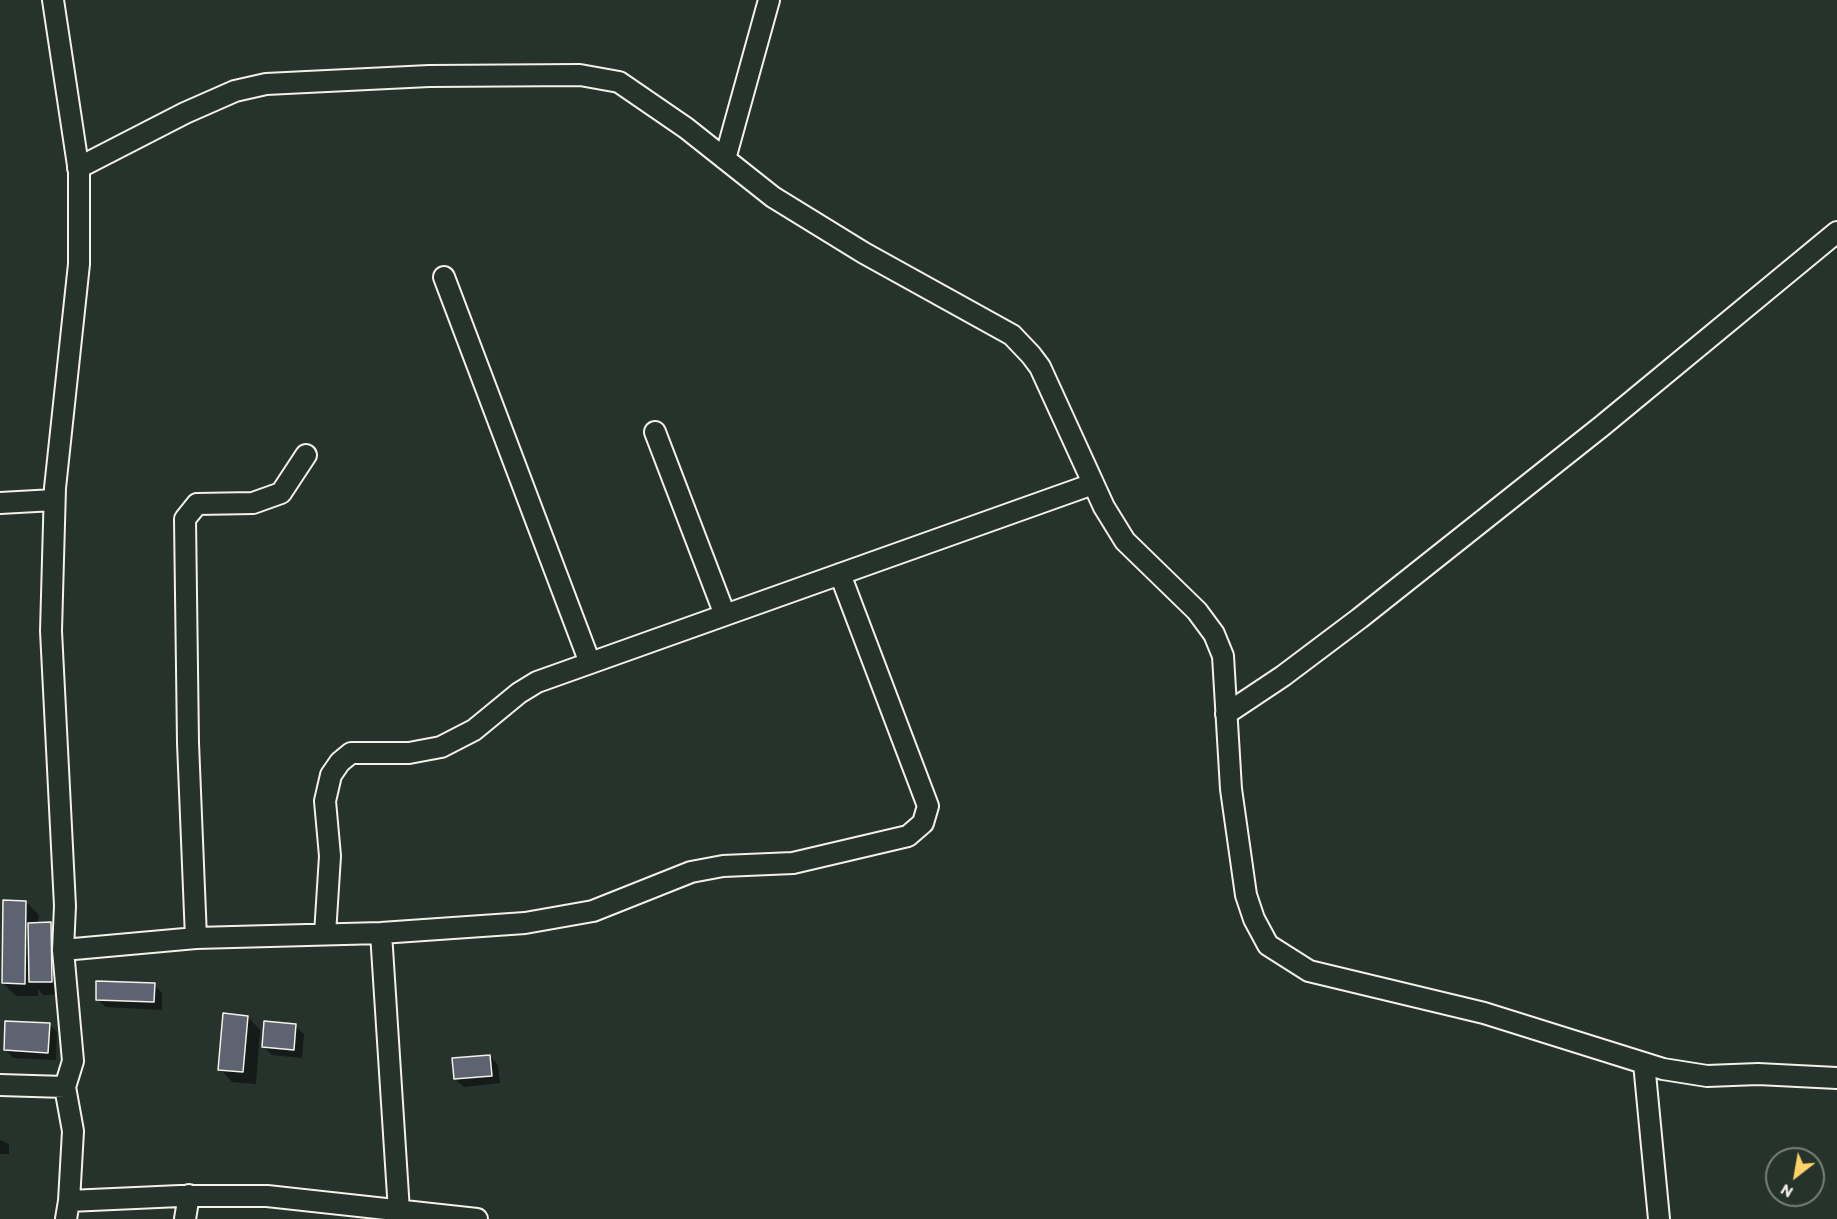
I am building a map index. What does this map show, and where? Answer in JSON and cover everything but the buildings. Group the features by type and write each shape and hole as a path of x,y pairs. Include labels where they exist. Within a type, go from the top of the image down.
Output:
{"street":[{"path":"53,0 78,168 79,264 54,500 51,632 65,906 63,950 73,1061 64,1087 73,1131 67,1210 189,1196 267,1196 477,1219"},
{"path":"725,159 769,0"},
{"path":"78,168 156,126 235,91 296,82 429,76 580,75 602,77 619,82 773,197 864,253 1012,335 1040,367 1093,484 1125,541 1178,590 1214,634 1223,656 1231,789 1246,895 1254,919 1268,945 1309,971 1484,1013 1663,1069 1707,1076 1758,1074 1837,1078"},
{"path":"1226,714 1283,676 1369,611 1602,426 1837,232"},
{"path":"444,277 590,663"},
{"path":"655,432 725,615"},
{"path":"196,938 188,743 185,519 197,504 254,502 281,493 306,455"},
{"path":"325,934 330,856 326,801 331,775 340,762 351,753 409,753 441,747 474,730 519,693 537,682 1093,484"},
{"path":"0,503 54,500"},
{"path":"63,950 196,938 381,933 525,923 581,913 691,872 723,866 793,863 908,836 923,823 928,806 840,574"},
{"path":"381,933 399,1211"},
{"path":"1644,1063 1659,1219"},
{"path":"0,1085 64,1087"},
{"path":"185,1219 189,1196"}]}
